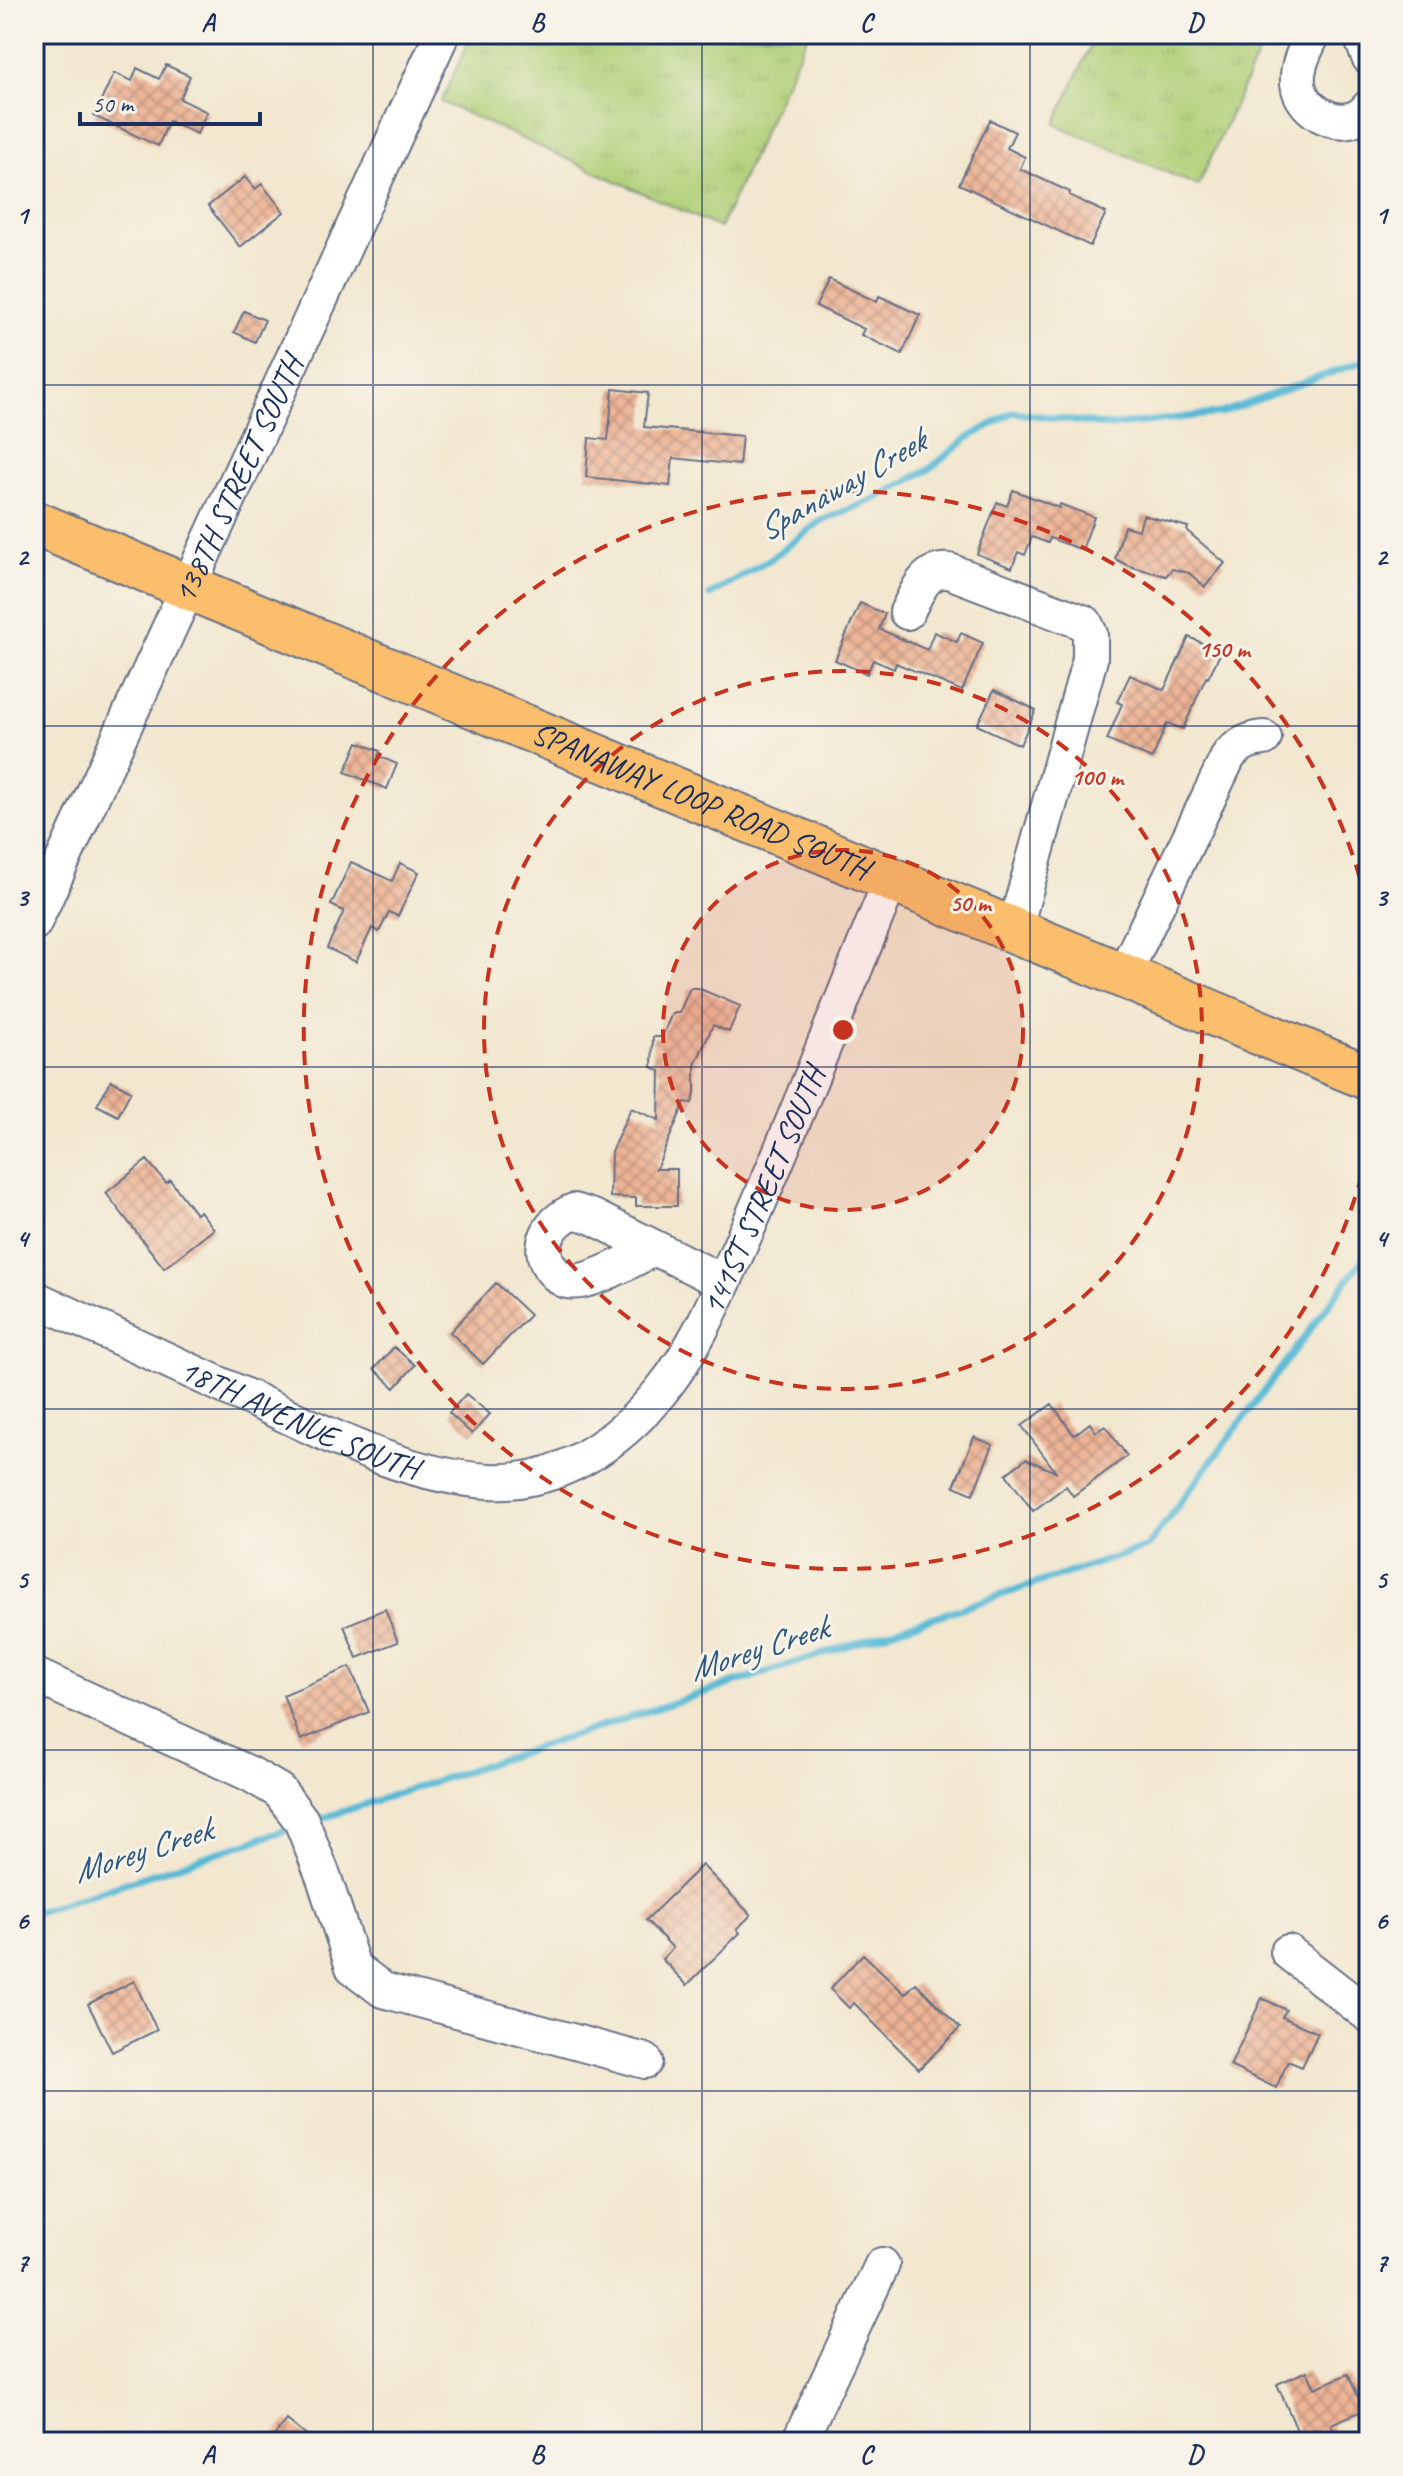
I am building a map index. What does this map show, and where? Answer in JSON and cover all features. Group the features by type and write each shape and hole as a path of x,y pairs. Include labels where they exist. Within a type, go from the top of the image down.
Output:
{"main road":[{"name":"SPANAWAY LOOP ROAD SOUTH","path":"34,523 1369,1078"}],"street":[{"name":"138TH STREET SOUTH","path":"34,923 442,34"},
{"path":"1313,34 1299,65 1299,88 1309,106 1327,120 1348,120 1369,107"},
{"path":"1360,34 1369,57"},
{"path":"907,612 927,577 937,570 966,576 1085,623 1090,634 1090,659 1014,931"},
{"path":"1123,976 1229,755 1240,745 1264,738"},
{"name":"141ST STREET SOUTH","path":"577,1462 598,1450 632,1422 662,1390 703,1328 765,1188 891,880"},
{"path":"653,1249 723,1282"},
{"name":"18TH AVENUE SOUTH","path":"34,1298 393,1462 430,1472 489,1481 537,1476 577,1462"},
{"path":"34,1675 250,1774 279,1791 301,1820 353,1967 383,1990 645,2061"},
{"path":"1288,1952 1369,2015"},
{"path":"799,2442 882,2265"}],"green space":[{"path":"472,34 808,34 720,228 441,102"},
{"path":"1096,34 1267,34 1198,186 1055,124"}],"building":[{"path":"166,65 190,76 180,99 207,112 197,134 169,121 158,146 94,116 114,73 132,81 137,68 159,79"},
{"path":"990,120 1015,132 1007,148 1025,157 1020,169 1106,213 1090,246 959,184"},
{"path":"245,177 255,189 262,184 284,212 240,247 208,206"},
{"path":"829,279 877,302 879,296 920,315 902,354 861,335 864,329 816,306"},
{"path":"244,311 265,320 255,342 234,332"},
{"path":"613,389 648,393 644,427 742,436 739,465 673,458 670,486 586,477 589,438 608,440"},
{"path":"1013,490 1059,508 1060,504 1094,517 1082,550 1050,538 1048,543 1032,537 1025,555 1018,552 1012,568 977,554 997,502 1007,506"},
{"path":"1143,515 1188,527 1187,531 1225,563 1205,587 1189,573 1172,569 1166,576 1115,559 1124,526 1139,530"},
{"path":"860,603 885,614 879,629 927,650 934,632 957,642 961,633 983,643 962,691 896,663 894,669 873,660 867,674 835,660"},
{"path":"1189,637 1221,652 1183,729 1167,723 1152,759 1107,740 1122,704 1117,702 1130,675 1164,690"},
{"path":"994,690 1036,710 1020,745 977,725"},
{"path":"358,742 380,751 378,756 397,764 387,789 345,772"},
{"path":"351,862 392,881 400,863 419,872 398,916 389,912 379,932 372,928 356,962 327,948 344,911 331,905"},
{"path":"690,988 698,988 740,1006 729,1032 713,1025 695,1065 692,1103 685,1102 656,1169 677,1169 677,1206 636,1206 636,1198 610,1197 611,1152 631,1108 659,1120 660,1071 652,1067 653,1037 662,1037 672,1013 679,1013"},
{"path":"111,1080 131,1091 118,1116 97,1105"},
{"path":"147,1160 166,1183 170,1180 196,1214 200,1211 214,1229 164,1268 106,1193"},
{"path":"496,1283 530,1315 483,1364 450,1332"},
{"path":"394,1347 415,1365 395,1388 374,1369"},
{"path":"466,1394 490,1414 472,1434 449,1413"},
{"path":"1052,1404 1074,1435 1090,1423 1096,1432 1105,1426 1127,1456 1073,1496 1066,1486 1033,1511 1006,1474 1026,1459 1056,1472 1022,1426"},
{"path":"974,1437 993,1445 973,1494 954,1486"},
{"path":"385,1609 398,1642 357,1658 344,1626"},
{"path":"350,1667 369,1712 301,1740 283,1695"},
{"path":"702,1865 751,1915 737,1929 740,1933 687,1985 662,1959 673,1948 646,1920"},
{"path":"863,1954 905,1994 916,1983 960,2028 919,2069 854,2003 849,2008 830,1989"},
{"path":"134,1981 157,2030 112,2052 88,2004"},
{"path":"1262,1998 1286,2010 1282,2017 1318,2033 1302,2067 1288,2061 1276,2088 1230,2066"},
{"path":"1307,2371 1315,2388 1348,2374 1364,2410 1331,2424 1339,2442 1302,2442 1277,2384"},
{"path":"287,2420 314,2442 269,2442"}],"waterway":[{"name":"Spanaway Creek","path":"710,595 769,560 821,521 875,499 928,470 968,438 1013,412 1110,426 1221,413 1369,359"},
{"name":"Morey Creek","path":"311,1822 1147,1547 1369,1251"},
{"name":"Morey Creek","path":"34,1913 295,1827"}]}
